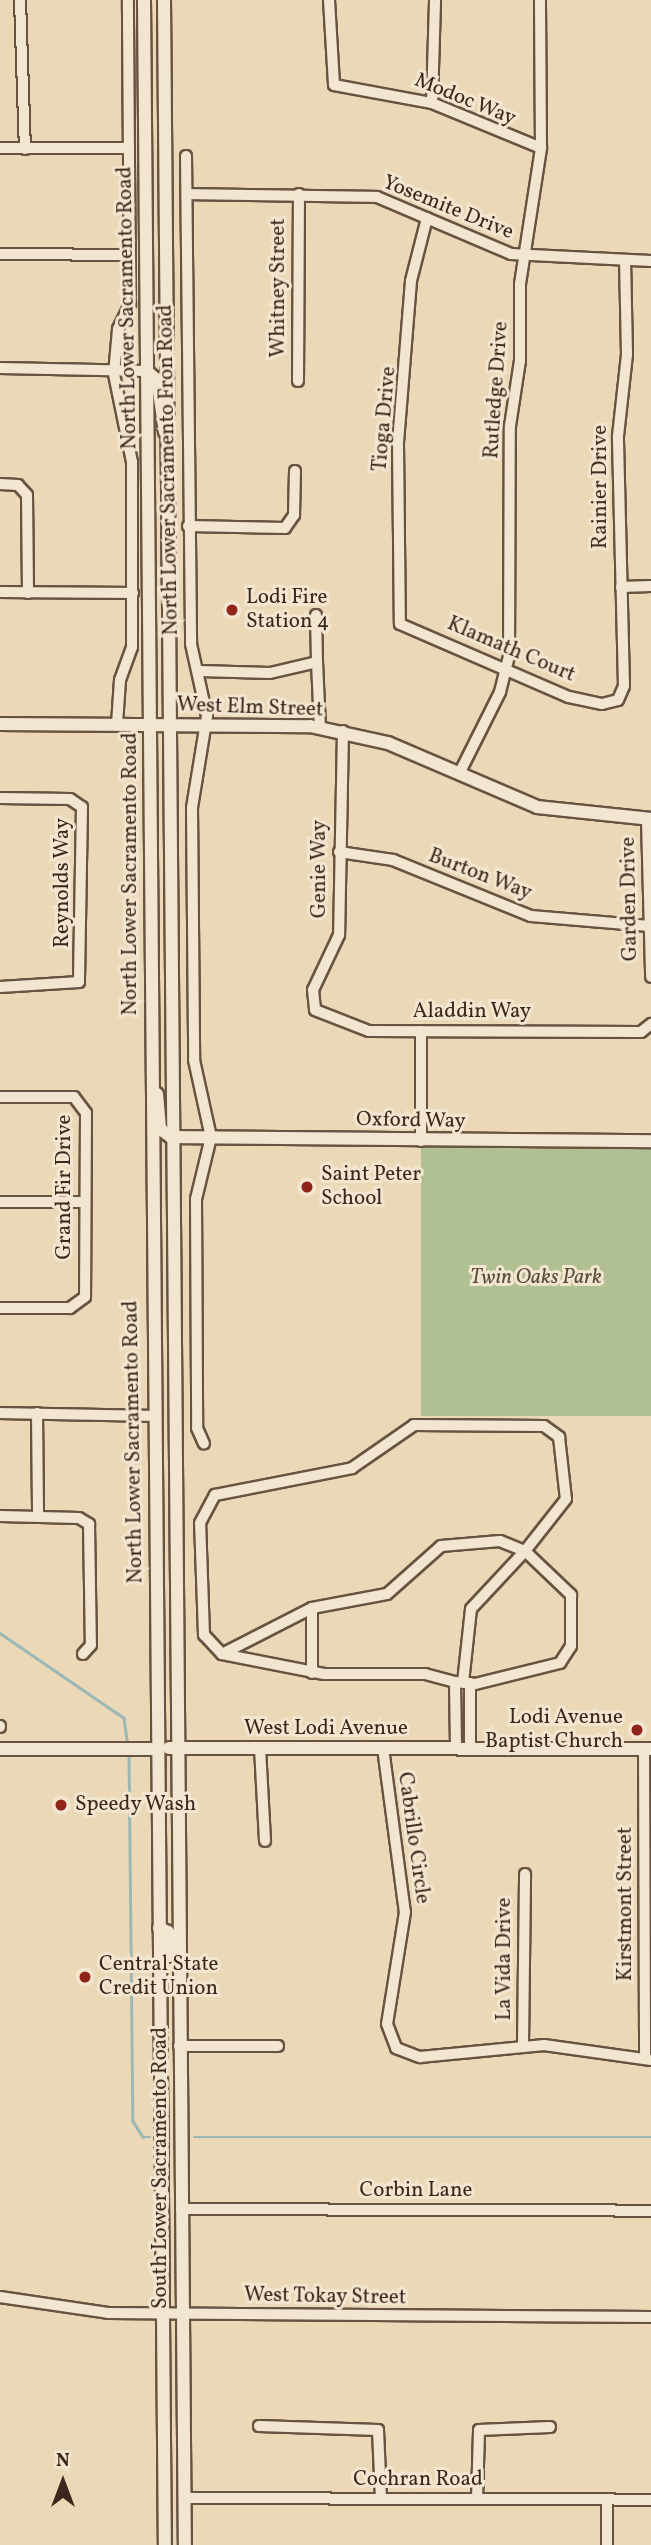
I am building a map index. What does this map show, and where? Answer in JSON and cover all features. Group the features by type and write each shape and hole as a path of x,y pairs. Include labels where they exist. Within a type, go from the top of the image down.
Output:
{"main road":[{"name":"North Lower Sacramento Road","path":"144,0 151,724 152,1416 158,1749"},
{"name":"North Lower Sacramento Road","path":"164,0 177,1748"},
{"name":"West Elm Street","path":"0,724 320,727 343,731 459,774 537,807 649,819"},
{"path":"150,1046 160,1129 171,1137"},
{"name":"Oxford Way","path":"171,1137 651,1141"},
{"path":"152,1416 166,1423 173,1452"},
{"name":"South Lower Sacramento Road","path":"177,1748 185,2545"},
{"name":"West Lodi Avenue","path":"0,1749 647,1749"},
{"name":"South Lower Sacramento Road","path":"158,1749 165,2545"},
{"path":"159,1928 169,1936 171,2008 179,2020"}],"street":[{"path":"20,0 25,149"},
{"name":"North Lower Sacramento Fron Road","path":"117,724 120,680 132,647 133,593 131,445 114,374 118,329 130,304 128,0"},
{"name":"Modoc Way","path":"329,0 334,85 432,103 541,148"},
{"path":"432,103 435,0"},
{"name":"Rutledge Drive","path":"459,774 507,670 510,426 523,257 541,148 540,0"},
{"path":"0,148 129,148"},
{"name":"North Lower Sacramento Fron Road","path":"186,156 191,644 200,671 207,726 192,808 194,1060 211,1137 196,1199 197,1427 204,1444"},
{"name":"Yosemite Drive","path":"188,194 377,197 523,257 651,261"},
{"name":"Whitney Street","path":"298,381 299,194"},
{"name":"Tioga Drive","path":"400,624 399,433 411,281 427,218"},
{"path":"0,254 130,255"},
{"name":"Rainier Drive","path":"608,704 618,700 624,686 621,587 625,261"},
{"path":"0,368 114,374 148,371 156,378 168,454"},
{"path":"188,526 285,528 294,515 295,471"},
{"path":"0,484 18,485 27,495 28,593"},
{"path":"621,587 651,586"},
{"path":"0,593 133,593"},
{"path":"316,615 320,727"},
{"name":"Klamath Court","path":"400,624 569,697 608,704"},
{"path":"200,671 270,673 317,662"},
{"name":"Genie Way","path":"311,999 338,942 343,731"},
{"name":"Reynolds Way","path":"0,798 62,799 82,807 79,982 0,987"},
{"name":"Garden Drive","path":"649,819 651,977"},
{"name":"Burton Way","path":"339,852 393,860 531,916 650,926"},
{"name":"Aladdin Way","path":"311,999 315,1010 359,1030 648,1027"},
{"path":"421,1031 421,1141"},
{"name":"Grand Fir Drive","path":"0,1097 57,1097 84,1104 85,1202 84,1300 70,1308 0,1308"},
{"path":"0,1202 85,1202"},
{"path":"0,1413 152,1416"},
{"path":"37,1413 38,1516"},
{"path":"222,1654 312,1608 387,1594 441,1546 500,1541 525,1551 571,1595 571,1646 550,1670 463,1683 425,1674 312,1672 222,1654 204,1635 200,1523 207,1502 226,1491 352,1468 414,1425 552,1429 566,1467 566,1499 525,1551 467,1616 463,1683 456,1749"},
{"path":"0,1516 38,1516 86,1521 91,1543 91,1645 83,1654"},
{"path":"312,1608 312,1672"},
{"path":"463,1683 470,1749"},
{"path":"260,1748 265,1841"},
{"name":"Cabrillo Circle","path":"383,1748 405,1912 390,2037 412,2057 523,2044 648,2060"},
{"name":"Kirstmont Street","path":"647,1749 648,2060"},
{"name":"La Vida Drive","path":"523,2044 525,1874"},
{"path":"179,2046 278,2046"},
{"name":"Corbin Lane","path":"181,2209 651,2211"},
{"name":"West Tokay Street","path":"0,2297 163,2314 651,2317"},
{"path":"259,2426 378,2430 382,2499"},
{"path":"477,2499 479,2430 550,2427"},
{"name":"Cochran Road","path":"184,2498 651,2500"},
{"path":"607,2500 607,2545"}],"green space":[{"name":"Twin Oaks Park","path":"421,1141 651,1141 651,1416 421,1416"}],"waterway":[{"path":"0,1633 124,1718 128,1745"},
{"path":"129,1752 133,2121 143,2137 150,2137"},
{"path":"194,2137 651,2137"}],"place":[{"name":"Lodi Fire Station 4","path":"232,610"},
{"name":"Saint Peter School","path":"307,1187"},
{"name":"Lodi Avenue Baptist Church","path":"637,1730"},
{"name":"Speedy Wash","path":"61,1805"},
{"name":"Central State Credit Union","path":"85,1977"}]}
